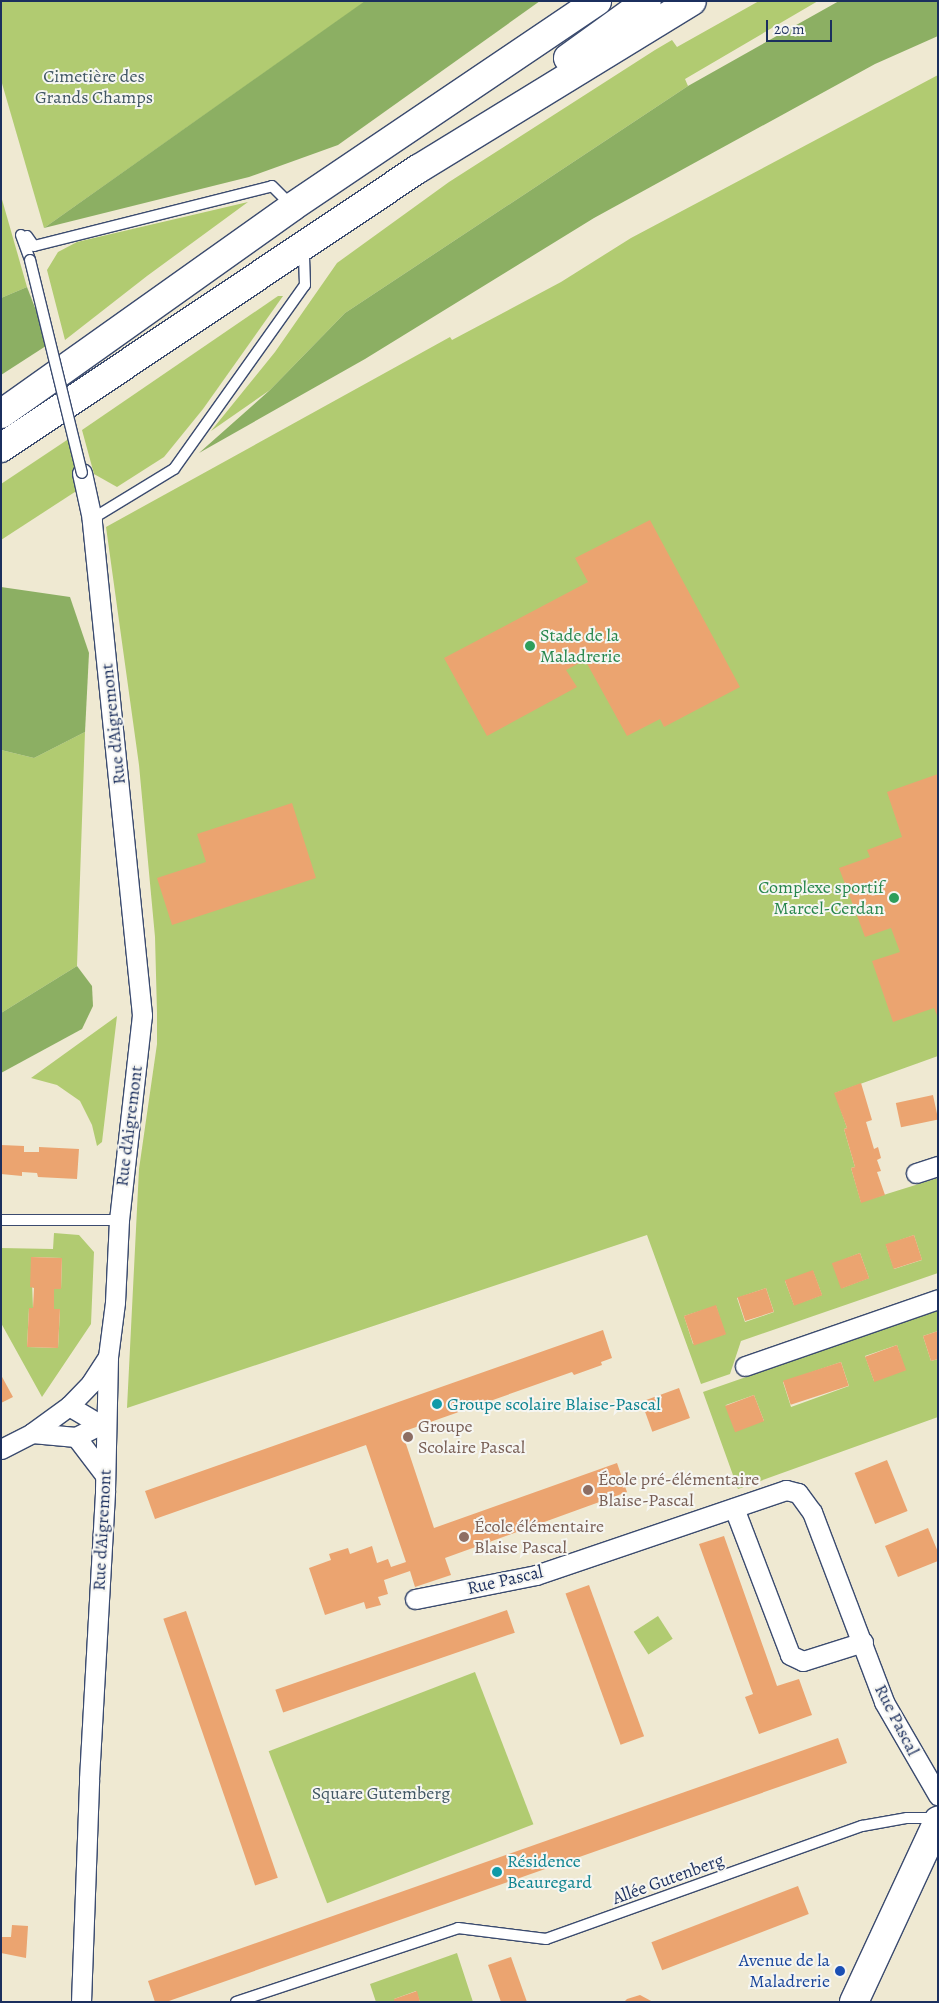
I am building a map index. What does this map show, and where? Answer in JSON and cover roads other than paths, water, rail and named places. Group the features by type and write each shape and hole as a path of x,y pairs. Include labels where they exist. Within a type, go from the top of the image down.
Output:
{"main road":[{"path":"396,138 570,1"},
{"path":"1,414 292,207 597,1"},
{"path":"418,169 647,1"},
{"path":"1,448 418,169 692,1"},
{"path":"854,2002 938,1820"}],"street":[{"name":"Rue d'Aigremont","path":"81,2002 89,1779 105,1475 104,1426 108,1357 115,1302 119,1220 142,1015 92,519 82,473"},
{"path":"916,1173 938,1166"},
{"path":"745,1366 938,1299"},
{"path":"1,1449 32,1433 69,1406 91,1382 108,1357"},
{"path":"69,1406 104,1426"},
{"path":"32,1433 76,1437 104,1426"},
{"path":"76,1437 105,1475"},
{"name":"Rue Pascal","path":"415,1599 536,1575 786,1490 798,1493 812,1512 863,1642 884,1702 938,1795"},
{"path":"734,1508 790,1655 803,1661 863,1642"}],"lane":[{"name":"Rue d'Aigremont","path":"82,473 24,235 34,246 272,186 292,207"},
{"path":"92,519 174,469 305,285 304,244"},
{"path":"1,1220 119,1220"},
{"name":"Allée Gutenberg","path":"236,2002 458,1928 546,1938 862,1826 907,1818 938,1820"}],"place":[{"name":"Stade de la Maladrerie","path":"530,646"},
{"name":"Complexe sportif Marcel-Cerdan","path":"894,898"},
{"name":"Groupe scolaire Blaise-Pascal","path":"437,1404"},
{"name":"Groupe Scolaire Pascal","path":"408,1437"},
{"name":"École pré-élémentaire Blaise-Pascal","path":"588,1490"},
{"name":"École élémentaire Blaise Pascal","path":"464,1537"},
{"name":"Résidence Beauregard","path":"497,1872"},
{"name":"Avenue de la Maladrerie","path":"840,1971"}],"park label":[{"name":"Cimetière des Grands Champs","path":"94,87"},
{"name":"Square Gutemberg","path":"381,1793"}]}
